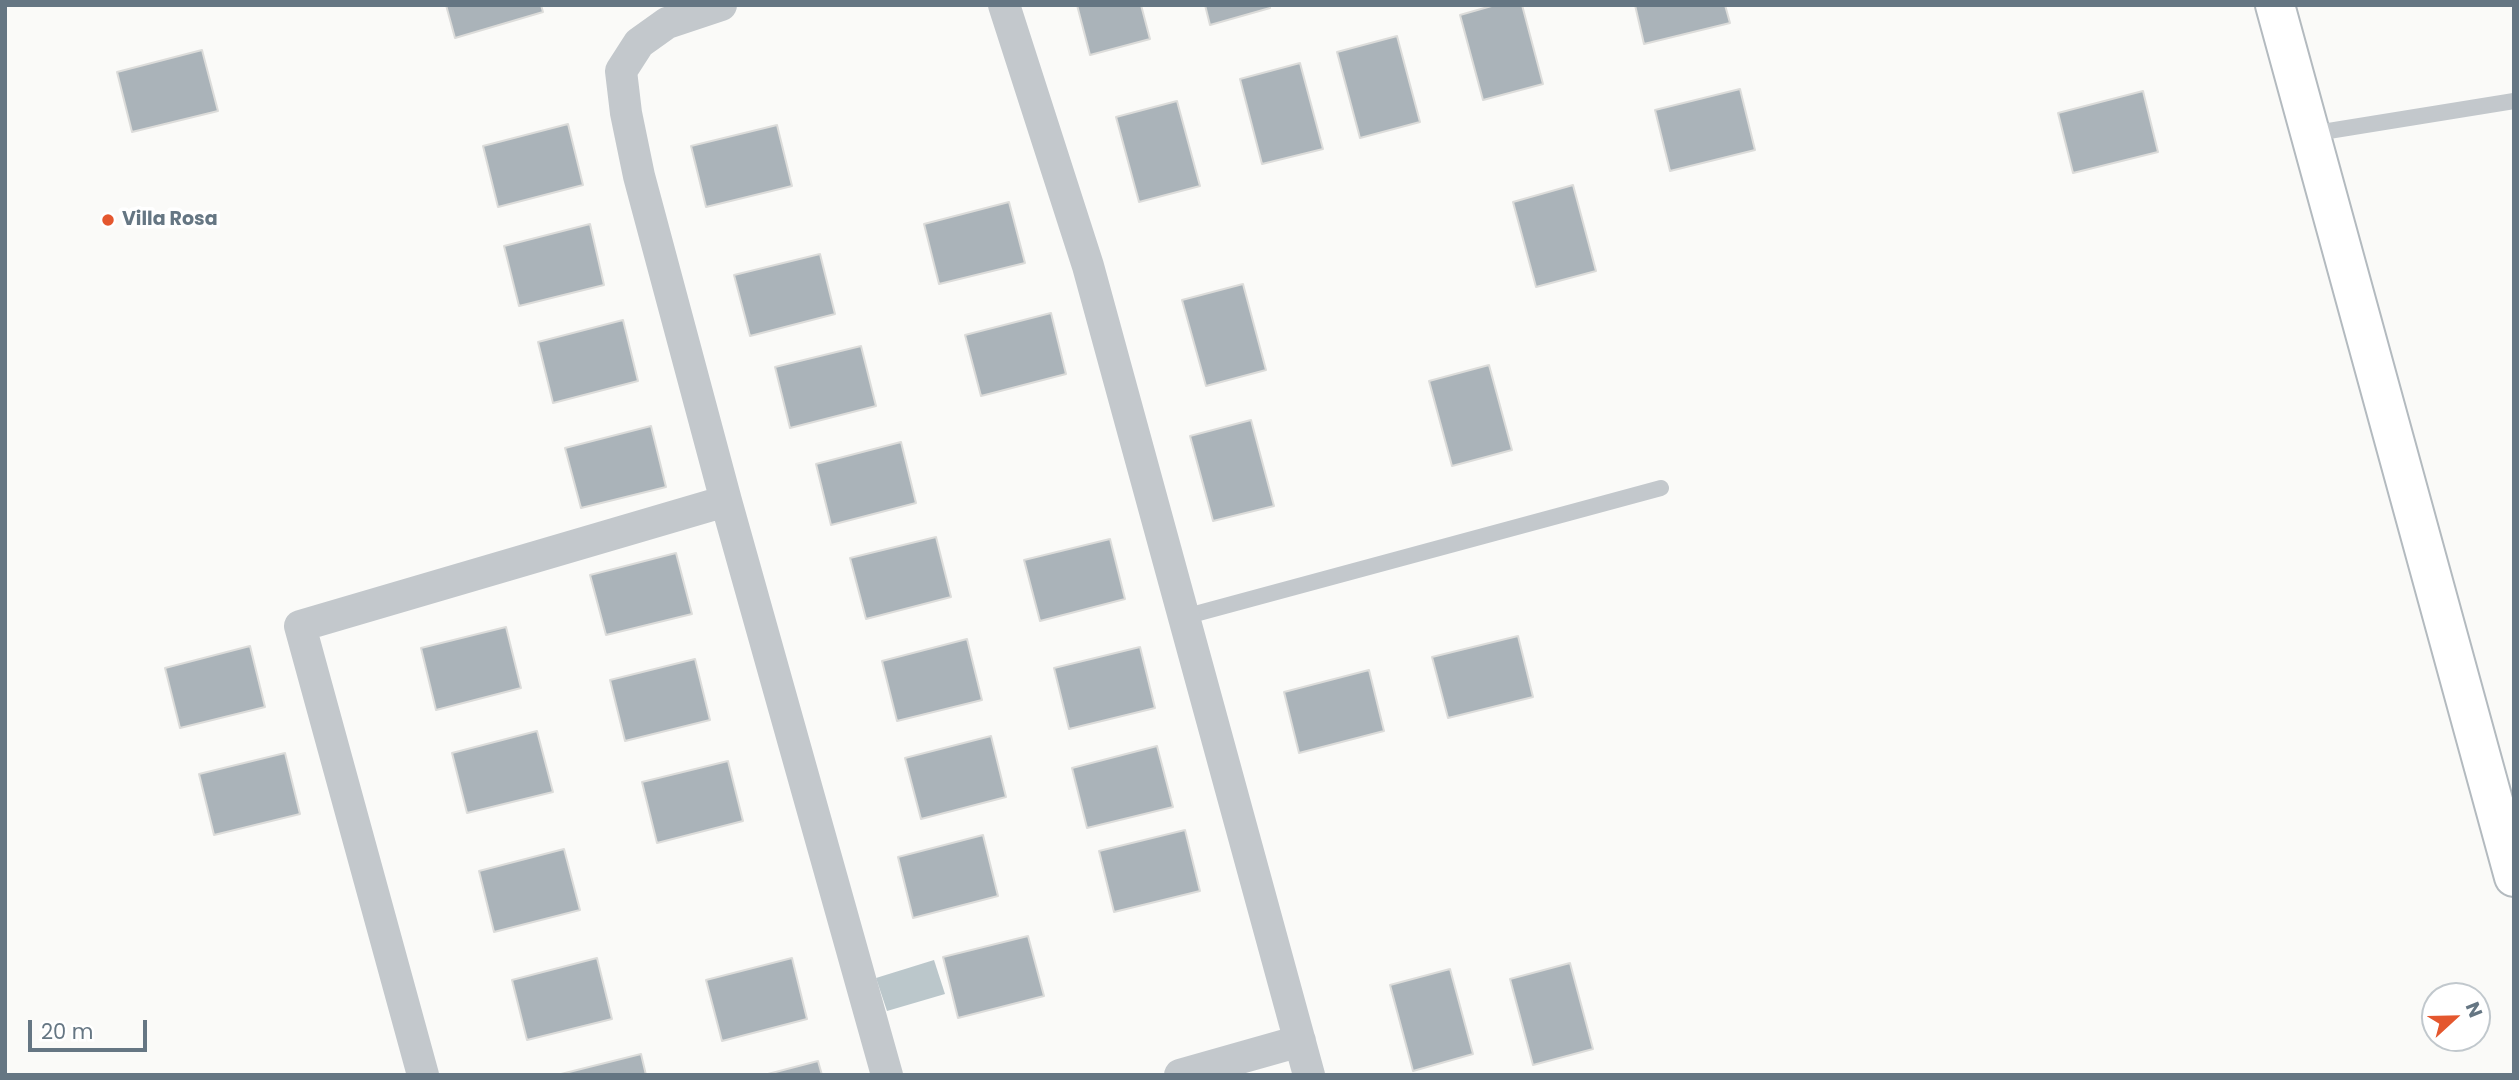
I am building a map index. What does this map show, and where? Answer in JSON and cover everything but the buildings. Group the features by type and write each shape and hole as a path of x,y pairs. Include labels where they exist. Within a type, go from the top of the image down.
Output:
{"main road":[{"path":"2275,5 2514,877"}],"street":[{"path":"721,5 667,23 639,43 621,71 626,113 639,176 726,501 887,1075"},
{"path":"1004,5 1088,266 1309,1075"},
{"path":"423,1075 300,626 726,501"},
{"path":"1180,1075 1300,1041"}],"lane":[{"path":"2310,134 2514,101"},
{"path":"1184,617 1661,488"}],"shaded area":[{"path":"934,960 945,994 887,1011 876,978"}],"place":[{"name":"Villa Rosa","path":"108,220"}]}
